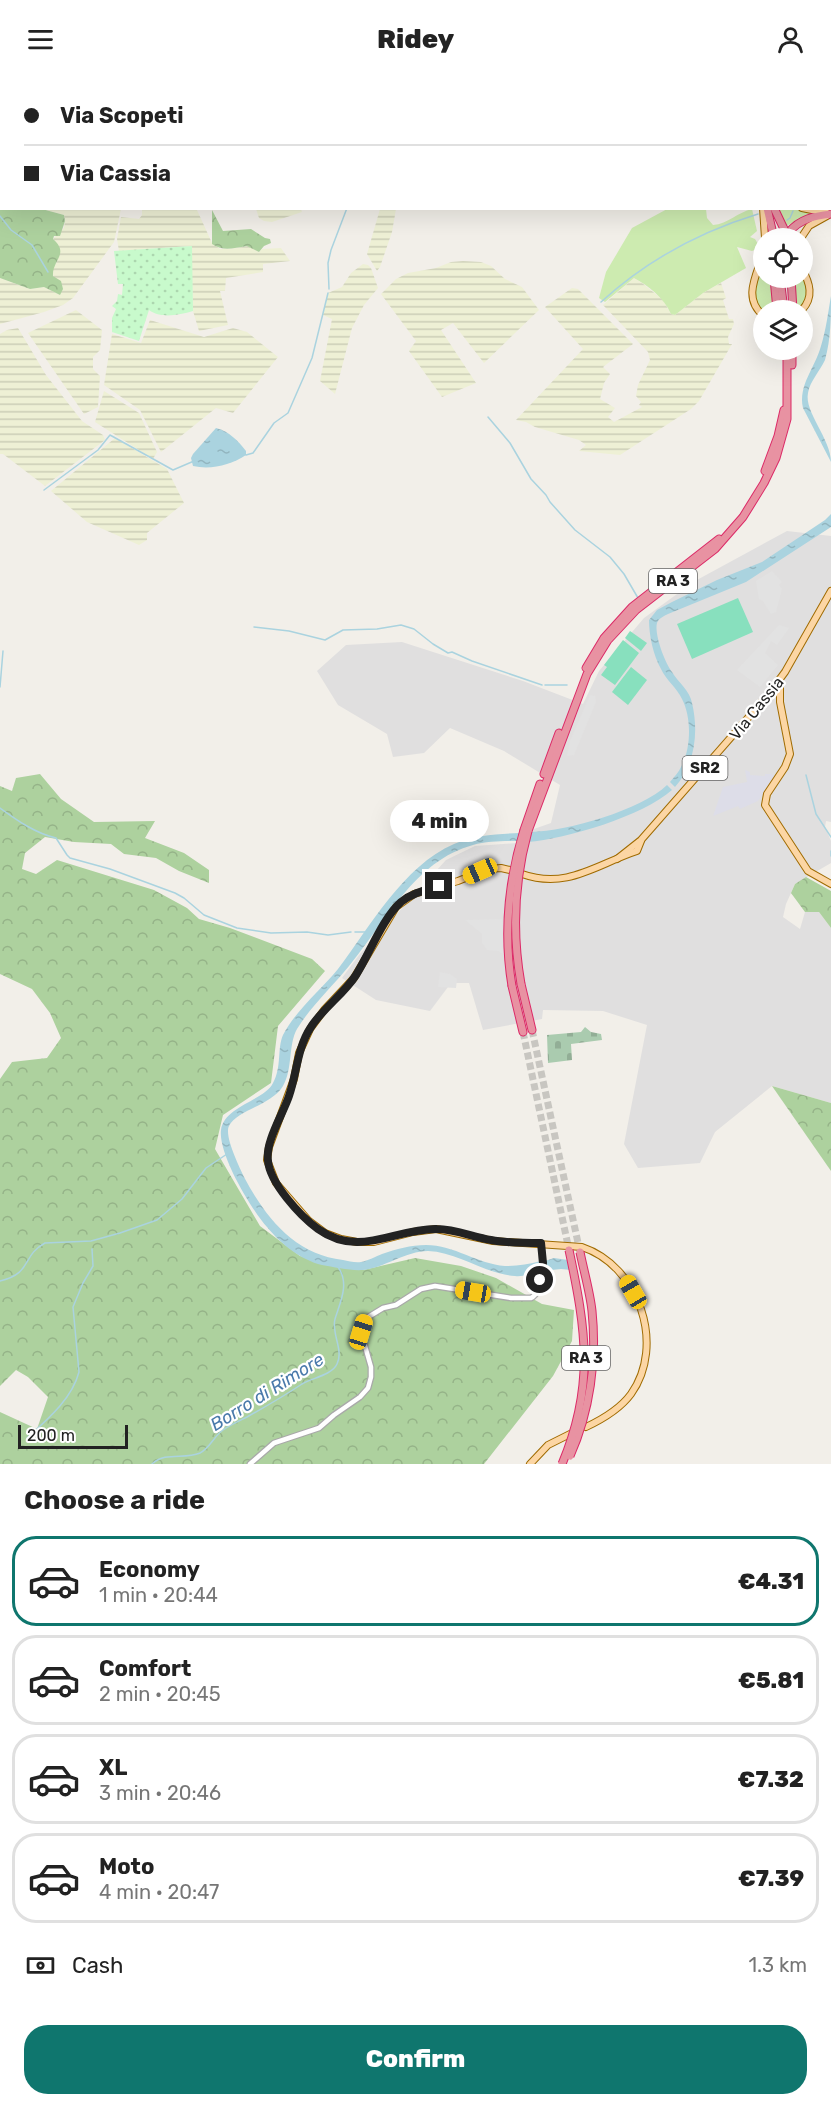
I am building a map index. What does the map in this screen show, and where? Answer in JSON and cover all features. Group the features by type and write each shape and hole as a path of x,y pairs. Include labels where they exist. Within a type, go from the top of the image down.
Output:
{"highway":[{"path":"766,210 771,228"},
{"path":"775,210 784,228"},
{"path":"793,228 807,218 831,214"},
{"name":"RA 3","path":"523,1032 512,986 507,949 507,910 513,866 548,768 587,674 608,640 636,610 715,549 752,504 764,483 780,444 787,419 786,360"},
{"path":"788,385 791,360"},
{"name":"RA 3","path":"526,830 519,866 515,910 516,948 521,984 532,1030"},
{"name":"RA 3","path":"562,1464 579,1416 586,1364 582,1312 569,1250"},
{"name":"RA 3","path":"567,1464 584,1419 593,1357 592,1309 580,1252"}],"main road":[{"path":"765,210 765,228"},
{"path":"812,210 831,214"},
{"path":"808,228 831,214"},
{"name":"Via Cassia","path":"522,874 542,880 559,879 588,872 635,848 780,680 831,591"},
{"path":"780,680 780,699"},
{"path":"773,689 778,690 790,751 783,770 767,794 765,801 768,812 808,871 831,884"},
{"path":"510,870 488,868 414,894 396,907 354,978 330,1003 310,1029 299,1053 292,1087 269,1147 267,1160 276,1183 309,1221 325,1233 341,1239 374,1242 436,1229 494,1241 577,1246 596,1253 612,1265 627,1281 640,1302 643,1316 645,1362 637,1383 625,1401 586,1427"},
{"path":"530,1464 548,1445 572,1433"}],"street":[{"path":"250,1464 273,1443 319,1428 334,1414 360,1397 368,1388 371,1367 361,1332 365,1319 383,1308 396,1305 421,1289 435,1286 531,1299 538,1292 543,1263 541,1243"}],"shaded area":[{"path":"787,531 831,536 831,822 826,821 825,827 831,841 831,863 795,884 783,917 800,929 805,912 819,912 831,928 831,1103 772,1086 715,1132 700,1163 638,1168 624,1144 647,1025 603,1011 543,1010 542,1019 483,1030 469,983 451,983 430,1011 376,1000 342,978 359,955 446,860 475,846 517,843 531,830 551,823 560,785 504,751 450,728 424,753 393,757 387,734 338,705 317,671 346,645 402,642 523,681 583,704 599,671 644,618 695,581"},
{"path":"772,571 782,582 779,585 782,589 776,612 771,614 763,601 759,599 756,581"},
{"path":"779,625 789,628 777,645 771,641 765,653 778,665 760,687 737,670"},
{"path":"590,695 595,696 596,702 574,755 567,756 570,741"},
{"path":"745,770 750,772 750,775 771,774 774,775 774,779 758,801 740,809 738,806 713,816 723,787 747,782"},
{"path":"502,919 505,955 498,951 487,950 482,943 482,934 465,920"},
{"path":"440,972 450,974 457,979 456,988 438,987"}],"green space":[{"path":"0,210 46,210 64,215 65,221 60,236 54,236 53,239 60,249 53,276 61,281 63,289 60,295 44,287 30,289 0,278"},
{"path":"46,210 121,210 114,242 73,298 63,305 44,312 0,324 0,278 30,289 44,287 60,295 52,270 58,260 56,242 53,239 64,228 64,215"},
{"path":"142,210 197,210 212,243 220,249 248,246 259,252 262,249 281,248 290,261 263,264 263,272 226,278 225,291 220,291 228,325 199,331 193,311 191,246 119,251 117,239 121,217 139,219"},
{"path":"212,210 223,231 251,229 270,239 271,243 259,252 247,246 229,249 212,244"},
{"path":"256,210 301,210 302,212 272,222 259,218"},
{"path":"380,210 396,210 392,232 377,271 367,254"},
{"path":"665,210 706,210 707,218 713,225 752,210 756,228 753,228 753,234 750,237 753,238 753,251 737,247 746,268 703,293 675,315 671,314 655,293 634,278 605,302 599,298 606,272 632,228"},
{"path":"778,210 799,210 812,213 786,226"},
{"path":"192,246 193,311 176,315 159,315 149,310 139,341 112,332 112,318 116,309 112,306 117,301 118,294 122,295 123,284 118,284 114,251"},
{"path":"463,261 481,262 491,266 505,279 522,287 539,310 484,363 453,323 441,330 476,383 442,397 409,351 416,341 381,294 396,279 408,273"},
{"path":"363,264 371,268 378,288 364,305 352,328 335,394 320,381 332,319 323,315 328,293 342,287 351,273"},
{"path":"634,278 663,300 671,314 675,315 703,293 721,283 729,319 733,319 734,324 728,337 729,344 732,344 699,401 691,409 620,455 579,451 586,445 579,440 516,420 583,349 545,307 572,288 578,289 633,344 603,367 610,374 604,383 600,399 615,408 608,417 614,422 642,407 636,396 638,385 650,360 648,352 603,305"},
{"path":"756,288 772,288 773,300 756,300"},
{"path":"795,288 806,288 805,300 795,300"},
{"path":"76,310 102,330 100,350 93,357 93,369 100,376 98,407 84,414 28,333"},
{"path":"150,320 204,337 233,328 247,332 278,357 233,413 216,408 161,452 140,410 104,385 112,334 141,343"},
{"path":"18,328 46,375 82,421 103,435 105,440 45,486 0,454 0,334"},
{"path":"104,391 139,413 157,452 153,459 95,422"},
{"path":"115,438 167,469 184,503 147,533 147,540 139,545 87,522 51,491"},
{"path":"738,598 753,632 692,659 677,624"},
{"path":"630,631 647,643 641,651 625,638"},
{"path":"623,640 639,653 615,685 601,675 607,667 604,665"},
{"path":"631,667 647,680 628,705 612,692"},
{"path":"40,774 61,799 94,822 155,821 145,838 184,853 209,870 209,883 179,871 156,858 124,854 111,844 74,842 45,837 25,853 22,869 36,874 57,860 154,890 187,908 199,919 230,928 312,959 325,971 278,1026 271,1083 223,1115 215,1149 260,1226 300,1256 363,1270 415,1258 461,1266 496,1278 542,1304 574,1310 572,1341 553,1376 484,1464 0,1464 0,1412 37,1429 48,1397 28,1377 16,1370 0,1386 0,1079 12,1062 47,1058 61,1038 50,1013 32,989 0,974 0,786 12,791 16,778"},
{"path":"806,877 831,891 831,928 819,912 805,912 791,893 795,884"},
{"path":"585,1027 591,1032 601,1034 602,1040 571,1044 572,1060 548,1063 547,1035 581,1032"},
{"path":"772,1086 831,1103 831,1171"}],"water":[{"path":"831,296 827,352 809,389 808,400 827,444 831,462 803,408 802,400 805,384 823,340"},
{"path":"216,428 233,437 246,451 246,455 221,466 193,466 191,458 193,454"},
{"path":"831,514 831,527 746,582 668,614 658,621 656,628 663,655 674,676 689,694 694,714 694,748 687,769 675,787 670,782 680,769 687,751 689,724 680,695 663,673 656,658 649,620 657,610 672,602 717,580 762,562"},
{"path":"667,785 672,790 659,800 624,817 583,831 528,842 531,832 564,828 603,818 640,803"},
{"path":"520,833 518,841 478,844 452,853 417,879 297,1029 292,1042 286,1079 278,1093 233,1120 228,1131 230,1144 252,1192 283,1232 310,1251 326,1257 359,1262 404,1248 420,1245 436,1246 495,1265 523,1265 541,1261 538,1274 518,1276 504,1274 450,1255 428,1251 363,1270 314,1263 285,1245 260,1219 237,1181 225,1153 221,1140 224,1122 236,1109 262,1095 273,1083 279,1064 281,1040 288,1026 338,969 403,882 436,854 454,844 486,836"},
{"path":"554,1258 568,1260 571,1270 542,1271 545,1261"}],"waterway":[{"path":"329,289 328,263 346,210"},
{"path":"787,220 793,211"},
{"path":"601,302 655,260 715,229 758,214"},
{"path":"0,216 11,230 32,245 48,272"},
{"path":"246,455 253,453 274,423 288,413 312,358 328,293"},
{"path":"488,417 510,443 531,479 550,502 575,530 610,557 624,574 638,598"},
{"path":"44,490 98,450 110,435 173,470 194,461"},
{"path":"254,627 289,631 325,640 343,630 377,629 401,625 414,629 448,653 452,652 542,685"},
{"path":"0,687 3,651"},
{"path":"545,685 567,685"},
{"path":"806,775 816,814 831,837"},
{"path":"0,808 34,830 56,838 70,858 110,869 175,893 204,915 237,928 271,933 307,932 328,935 351,932"},
{"path":"831,851 831,856"},
{"path":"355,932 366,932"},
{"path":"0,1281 18,1274 32,1253 45,1243 91,1241 157,1220 182,1199 206,1168 227,1154"},
{"path":"27,1438 65,1400 76,1382 79,1372 73,1307 93,1266 92,1249"},
{"name":"Borro di Rimore","path":"152,1464 163,1458 200,1453 226,1428 334,1368 339,1359 334,1324 344,1286 342,1273 338,1267"}],"tunnel":[{"path":"532,1030 580,1252"},
{"path":"523,1032 569,1250"}],"route":[{"path":"439,886 414,894 396,907 354,978 336,996 310,1029 299,1053 294,1080 269,1147 267,1160 271,1173 281,1190 317,1229 325,1233 357,1242 374,1242 436,1229 494,1241 541,1243 543,1263 540,1280"}]}
